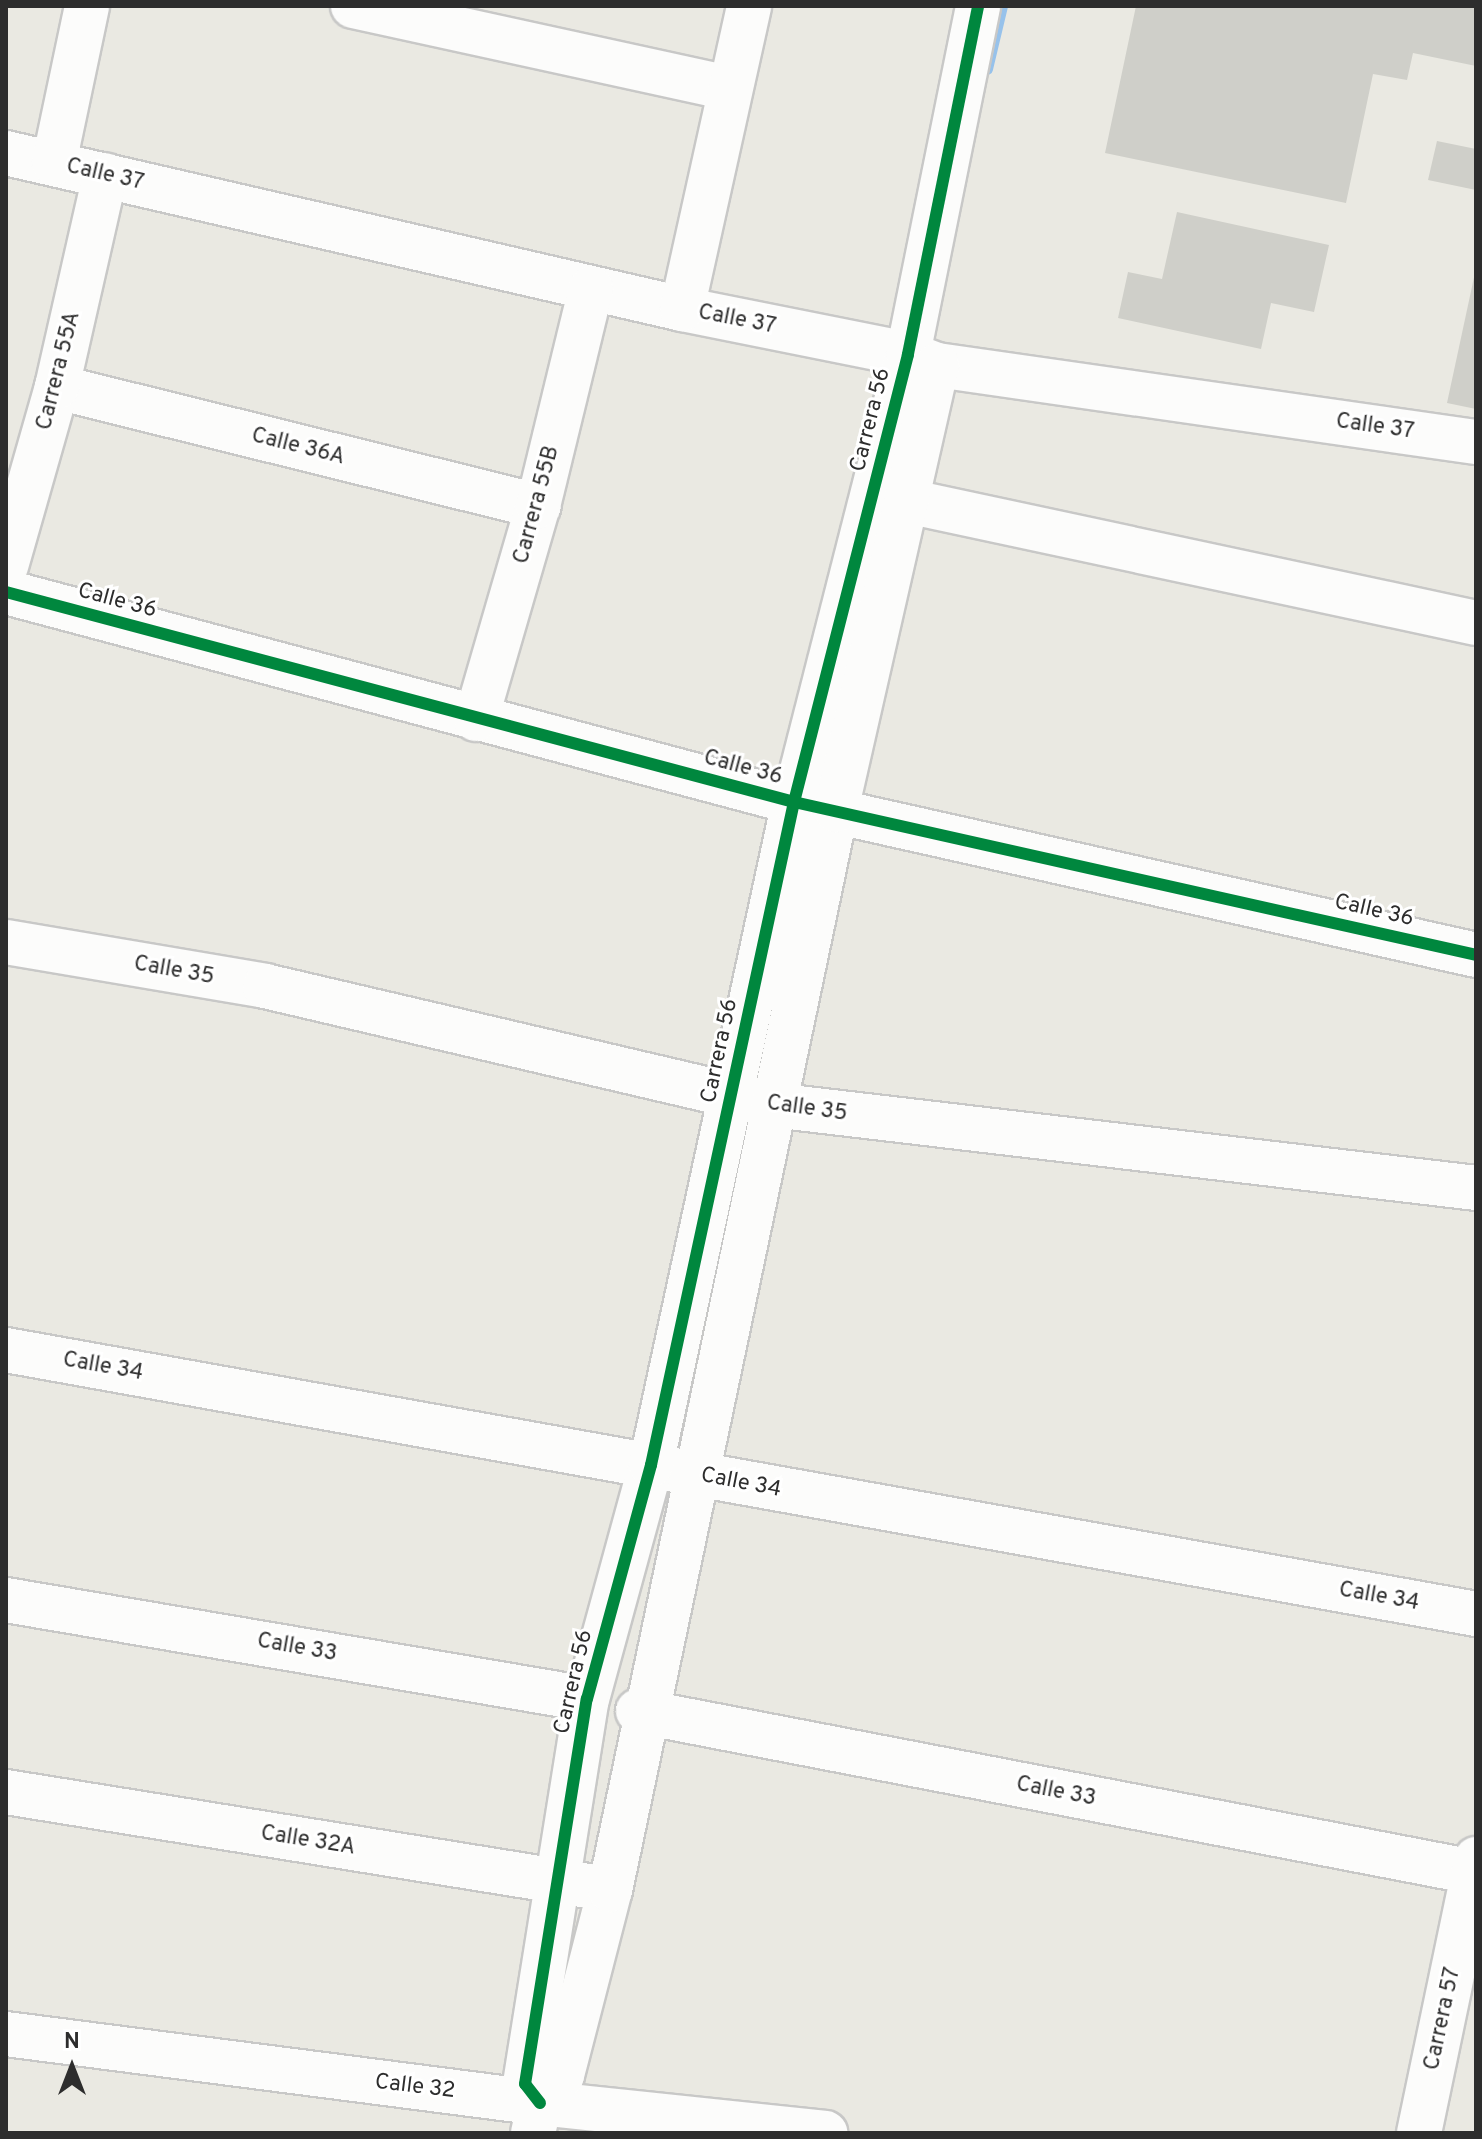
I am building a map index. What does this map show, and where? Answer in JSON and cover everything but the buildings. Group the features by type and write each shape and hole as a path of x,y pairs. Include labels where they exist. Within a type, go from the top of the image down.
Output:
{"street":[{"path":"54,163 87,6"},
{"path":"353,6 503,22 730,88"},
{"path":"682,309 749,6"},
{"name":"Carrera 56","path":"815,806 907,501 923,359 978,6"},
{"name":"Calle 37","path":"6,153 682,309 923,359 1476,442"},
{"name":"Carrera 55A","path":"6,566 57,387 105,175"},
{"name":"Carrera 55B","path":"476,719 538,506 591,288"},
{"name":"Carrera 56","path":"537,2118 525,2084 641,1712 675,1470 815,806 923,359"},
{"name":"Calle 36A","path":"57,387 538,506"},
{"path":"907,501 1476,623"},
{"name":"Calle 36","path":"6,592 476,719 815,806 1476,955"},
{"name":"Calle 35","path":"6,942 265,986 752,1101 1476,1188"},
{"name":"Calle 34","path":"6,1350 1476,1614"},
{"name":"Carrera 56","path":"587,1886 587,1699 675,1470"},
{"name":"Calle 33","path":"6,1600 587,1699"},
{"name":"Calle 33","path":"641,1712 1475,1865"},
{"name":"Calle 32A","path":"6,1792 587,1886"},
{"name":"Carrera 57","path":"1419,2133 1475,1865"},
{"name":"Calle 32","path":"6,2034 537,2118 825,2133"}],"waterway":[{"path":"987,69 1002,6"},
{"path":"712,1298 729,1206"}],"cycle path":[{"path":"540,2103 525,2084 587,1699 651,1465 794,802 908,354 978,6"},
{"path":"6,592 794,802 1476,955"}]}
